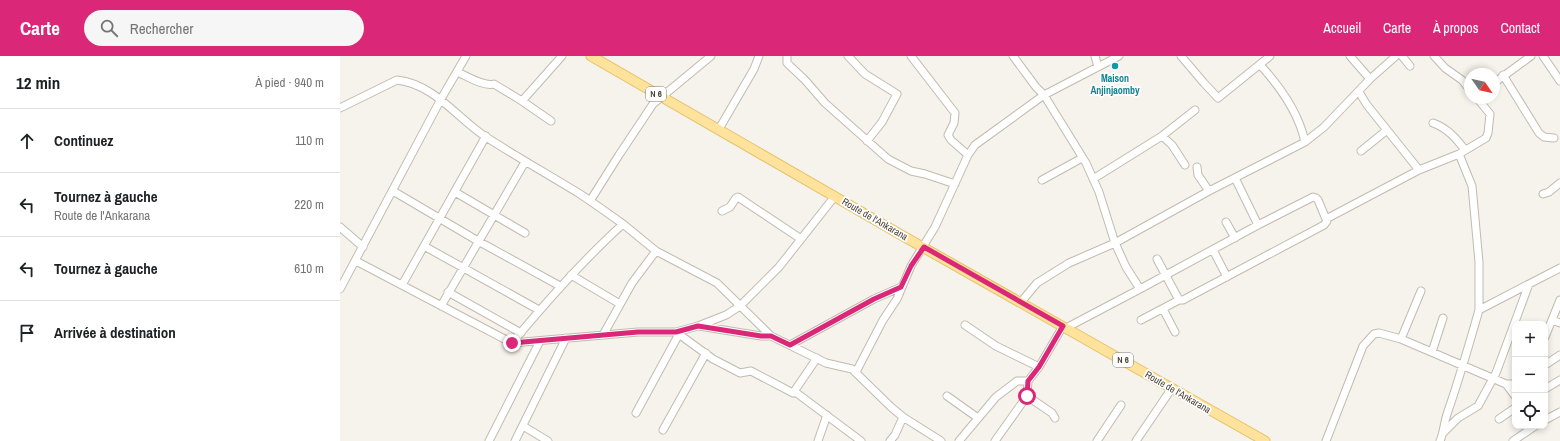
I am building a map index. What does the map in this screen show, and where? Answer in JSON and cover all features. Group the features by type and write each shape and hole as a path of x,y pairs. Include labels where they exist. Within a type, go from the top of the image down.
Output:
{"main road":[{"name":"Route de l'Ankarana","path":"591,56 1265,441"}],"street":[{"path":"340,289 343,278 356,261 441,99 466,56"},
{"path":"522,101 562,56"},
{"path":"590,201 653,104 711,56"},
{"path":"719,129 754,69 759,56"},
{"path":"787,56 787,63 805,80 825,103 888,159 911,171 955,184"},
{"path":"848,56 865,74 897,94 882,122 867,141"},
{"path":"911,56 955,113 954,123 948,135 951,140 968,155"},
{"path":"1013,56 1036,87 1044,95 1093,178 1115,242 1126,267 1140,289"},
{"path":"1095,56 1098,67"},
{"path":"856,372 883,320 896,299 911,266 936,227 968,155 979,141 1044,95 1119,56"},
{"path":"1181,56 1218,98 1270,56"},
{"path":"1350,56 1370,79"},
{"path":"1021,302 1037,283 1069,263 1115,242 1209,191 1305,142 1324,128 1370,79 1396,56"},
{"path":"1402,56 1410,66"},
{"path":"1434,56 1445,68 1464,82"},
{"path":"1500,77 1531,56"},
{"path":"1543,56 1560,81"},
{"path":"1259,65 1270,76 1291,106 1302,130 1305,142"},
{"path":"457,72 489,86 494,84 551,121"},
{"path":"1503,75 1539,133 1544,137 1554,138"},
{"path":"340,108 397,80 406,81 441,99 486,136 525,162 590,201 623,224 656,251 717,282 771,336 826,362 852,369 903,417 941,441"},
{"path":"1359,92 1367,105 1419,170"},
{"path":"1326,218 1419,170 1462,152 1486,138 1490,114 1482,104"},
{"path":"1093,178 1162,136 1195,110"},
{"path":"1433,123 1448,130 1462,152 1472,186 1479,262 1479,310 1464,365 1446,417 1444,432 1440,441"},
{"path":"1361,151 1387,130"},
{"path":"402,285 486,136"},
{"path":"1162,136 1172,145 1185,165"},
{"path":"1042,180 1082,158"},
{"path":"441,306 525,162"},
{"path":"1197,167 1198,175 1209,191"},
{"path":"1235,178 1258,225"},
{"path":"1542,194 1549,192 1560,183"},
{"path":"393,191 478,241 560,286"},
{"path":"455,192 525,233"},
{"path":"356,261 512,343 638,332 677,333 726,315 740,306 779,267 835,196"},
{"path":"722,211 730,207 738,197 801,239"},
{"path":"995,441 1027,396 1028,381 1039,367 1064,327 1166,276 1258,225 1313,198 1318,200 1327,221 1324,225 1183,300 1179,300 1141,320"},
{"path":"1226,222 1235,238"},
{"path":"512,343 560,286 604,241 623,224"},
{"path":"340,226 363,247"},
{"path":"424,246 539,310"},
{"path":"1213,250 1227,277"},
{"path":"603,335 632,283 656,251"},
{"path":"1157,259 1179,300"},
{"path":"1479,310 1560,268"},
{"path":"572,275 620,304"},
{"path":"1444,432 1458,418 1478,406 1493,378 1529,284"},
{"path":"790,345 874,299 901,287"},
{"path":"1401,339 1421,291"},
{"path":"448,292 521,333"},
{"path":"1548,330 1560,300"},
{"path":"1163,309 1175,332"},
{"path":"1432,352 1444,318"},
{"path":"1552,320 1560,323"},
{"path":"965,325 996,346 1039,367"},
{"path":"698,326 761,336 771,336"},
{"path":"677,333 706,353 740,373 751,371 793,393 794,391 861,441"},
{"path":"636,413 677,333"},
{"path":"1326,441 1363,346 1374,334 1379,333 1401,339 1506,384 1512,384"},
{"path":"515,441 566,338"},
{"path":"489,441 540,340"},
{"path":"664,430 706,353"},
{"path":"1548,363 1560,355"},
{"path":"794,391 817,358"},
{"path":"1548,387 1560,380"},
{"path":"959,441 996,397 1017,381 1028,381"},
{"path":"1506,384 1513,393"},
{"path":"1136,441 1172,388"},
{"path":"947,396 978,418"},
{"path":"1027,396 1052,413 1055,418"},
{"path":"1097,441 1121,405"},
{"path":"1499,419 1512,410"},
{"path":"1548,418 1560,412"},
{"path":"818,441 827,415"},
{"path":"890,441 895,435 903,417"},
{"path":"523,426 548,441"},
{"path":"1513,441 1531,429"}],"place":[{"name":"Maison Anjinjaomby","path":"1115,66"}],"route":[{"path":"512,343 638,332 676,332 698,326 761,336 771,336 790,345 874,299 901,287 911,266 924,247 1063,326 1039,367 1028,381 1027,396"}]}
